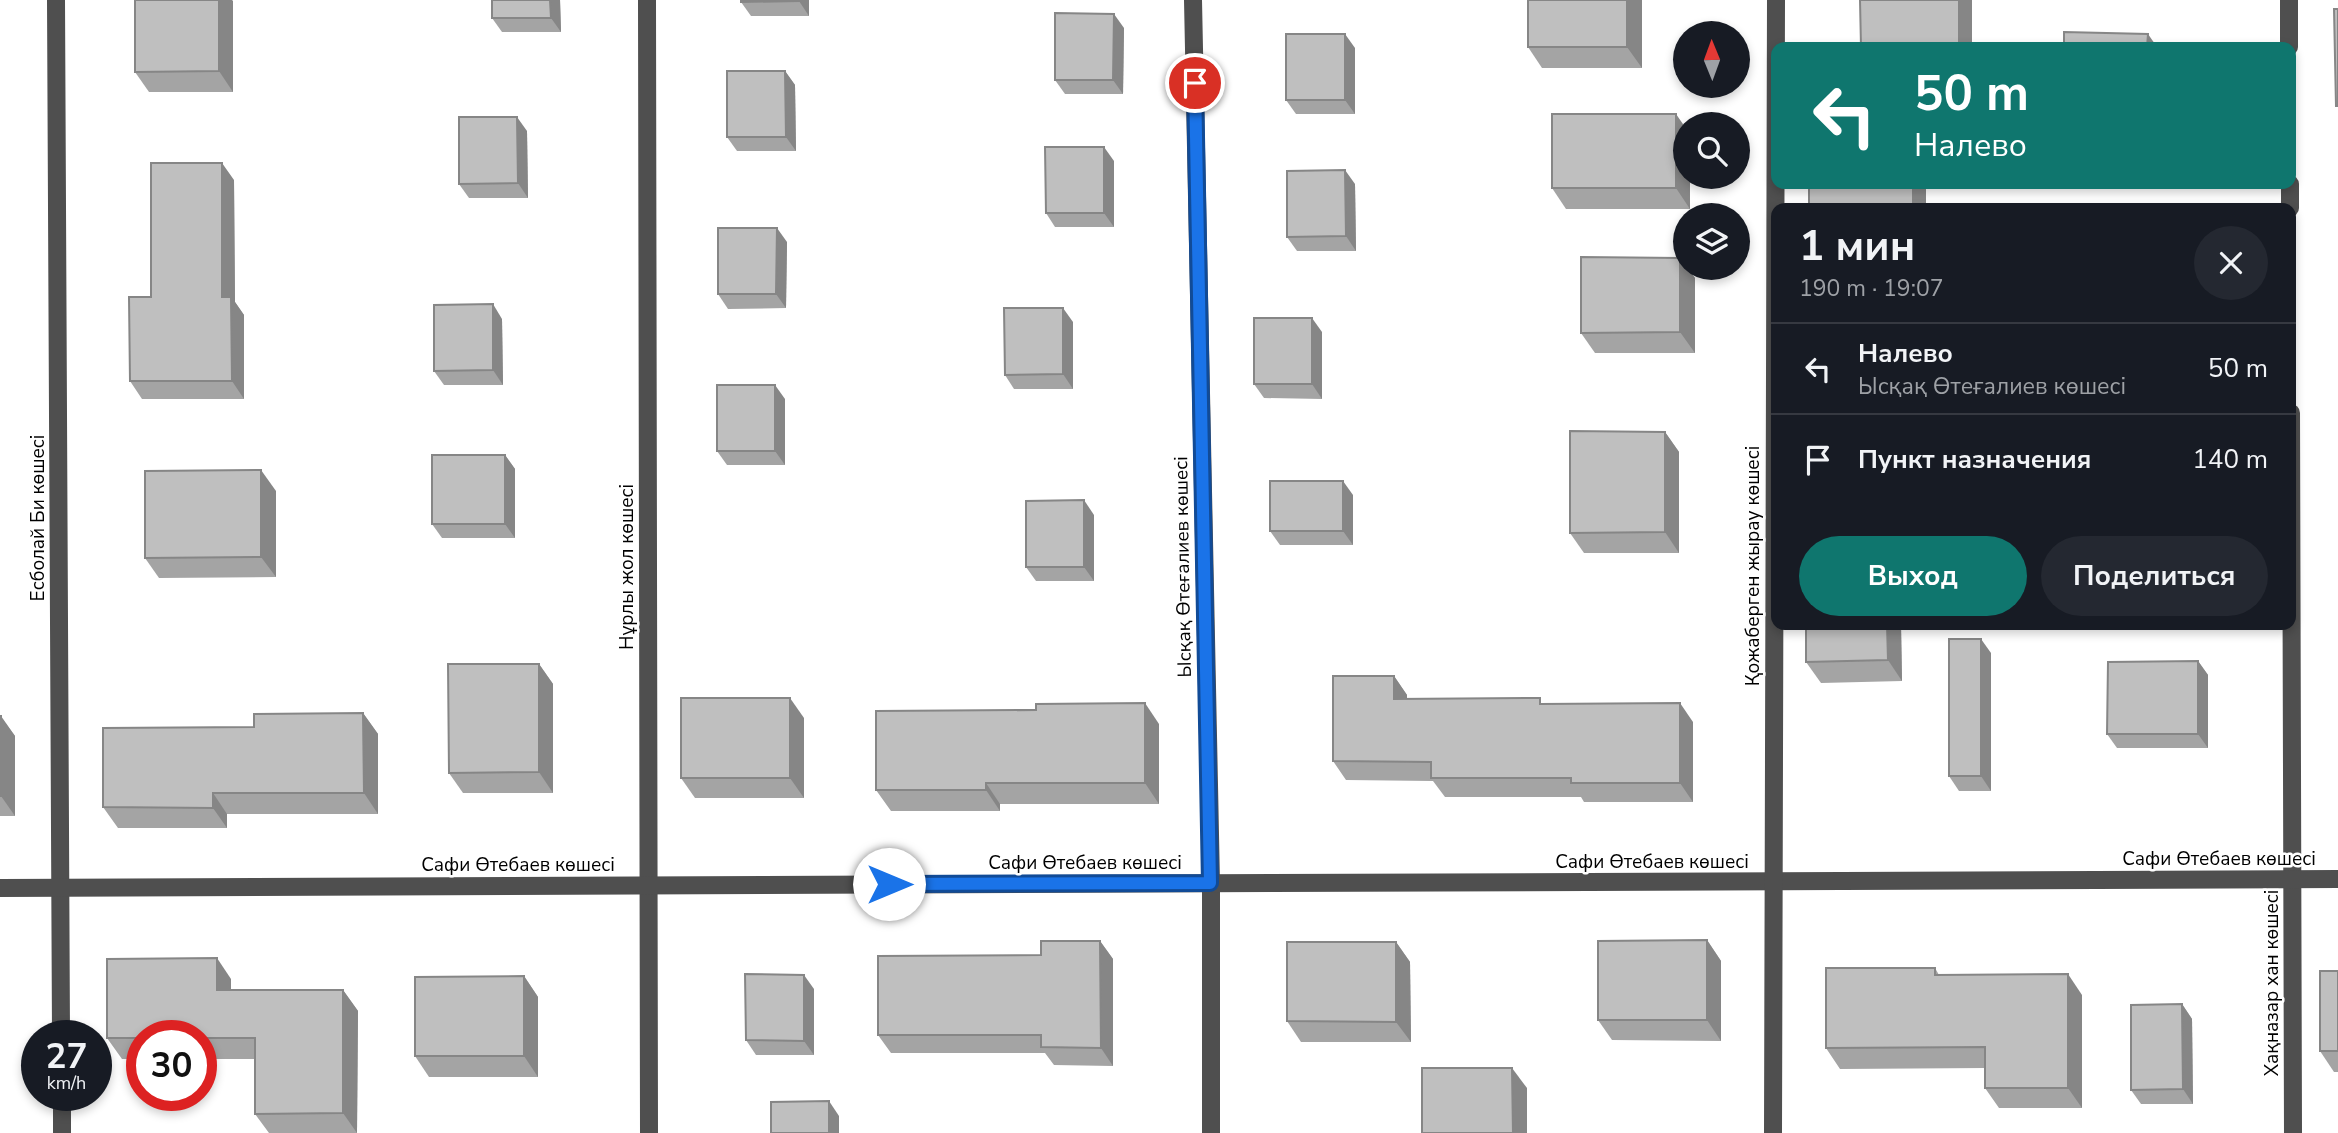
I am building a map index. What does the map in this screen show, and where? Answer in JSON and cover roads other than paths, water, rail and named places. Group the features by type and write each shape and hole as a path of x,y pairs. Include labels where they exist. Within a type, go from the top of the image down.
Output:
{"street":[{"name":"Есболай Би көшесі","path":"56,0 61,1020"},
{"name":"Нұрлы жол көшесі","path":"646,0 649,1133"},
{"name":"Ысқақ Өтеғалиев көшесі","path":"1193,0 1210,883 1211,1133"},
{"name":"Қожаберген жырау көшесі","path":"1776,0 1776,42"},
{"path":"2289,0 2290,42"},
{"name":"Қожаберген жырау көшесі","path":"1773,1133 1775,630"},
{"name":"Хақназар хан көшесі","path":"2291,630 2293,1133"},
{"name":"Сафи Өтебаев көшесі","path":"0,888 2338,880"},
{"path":"62,1111 62,1133"}]}
